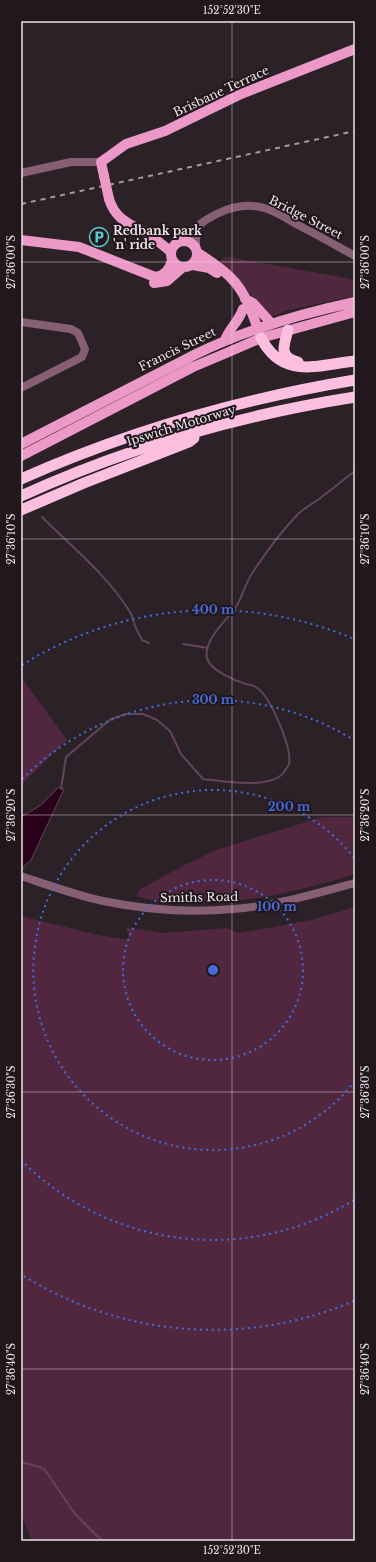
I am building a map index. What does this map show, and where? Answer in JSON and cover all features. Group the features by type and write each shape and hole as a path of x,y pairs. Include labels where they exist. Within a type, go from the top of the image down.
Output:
{"highway":[{"path":"288,330 283,346 284,352 288,357 296,362 331,363 355,361"},
{"path":"257,332 271,354 288,365 306,368 331,363"},
{"name":"Ipswich Motorway","path":"21,479 98,448 176,422 246,402 355,380"},
{"name":"Ipswich Motorway","path":"21,496 92,467 202,431 282,411 355,397"},
{"path":"21,510 119,469 189,442 202,431"}],"main road":[{"name":"Brisbane Terrace","path":"101,162 126,144 165,131 241,94 355,48"},
{"path":"101,162 109,198 119,217 150,236 172,256 178,266 182,268"},
{"path":"150,236 180,242 190,242 197,250 230,277 238,286 244,304 257,332"},
{"path":"21,240 79,247 123,265 158,277 169,269 174,245 180,242"},
{"path":"123,265 147,281 157,283 167,281 182,268 193,265 196,261 197,250"},
{"path":"193,265 211,269 222,277 244,304"},
{"name":"Francis Street","path":"21,456 193,368 271,323 355,302"},
{"path":"244,304 253,303 271,323"},
{"path":"225,340 229,330 237,322 244,304"},
{"name":"Francis Street","path":"21,444 225,340 257,332 288,330 355,312"}],"street":[{"path":"21,173 71,162 101,162"},
{"name":"Bridge Street","path":"180,242 194,228 201,225 212,216 228,209 242,206 260,206 272,210 355,256"},
{"path":"197,250 196,234 201,225"},
{"path":"21,322 71,329 78,332 85,349 82,357 21,388"},
{"name":"Smiths Road","path":"22,874 44,883 102,901 127,906 162,910 198,911 234,909 264,905 355,883"}],"shaded area":[{"path":"227,257 355,280 355,296 284,311 275,316 269,316 266,315 268,312 266,310 264,312 235,275 220,263 223,258"},
{"path":"21,677 67,740 21,785"},
{"path":"59,787 64,789 31,860 24,866 21,872 21,817 41,805"},
{"path":"322,817 355,818 355,874 284,893 230,902 195,903 145,899 137,896 139,890 186,864 219,849"},
{"path":"355,907 355,1541 32,1541 21,1514 21,916 98,935 129,940 126,927 164,933 226,928 239,933 312,920"}],"waterway":[{"path":"61,789 66,757 111,719 126,714 143,714 157,720 170,731 181,754 203,779 258,783 278,778 284,772 289,764 284,735 274,712 263,693 255,686 242,683 218,671 209,662 207,658 207,651 212,637 236,607 250,576 285,528 299,513 355,471"},
{"path":"42,517 89,562 111,586 131,613 142,640 149,643"},
{"path":"183,644 208,648"},
{"path":"21,1462 40,1467 45,1470 75,1514 104,1541"}],"railway":[{"path":"21,204 355,131"}],"place":[{"name":"Redbank park 'n' ride","path":"99,237"}]}
